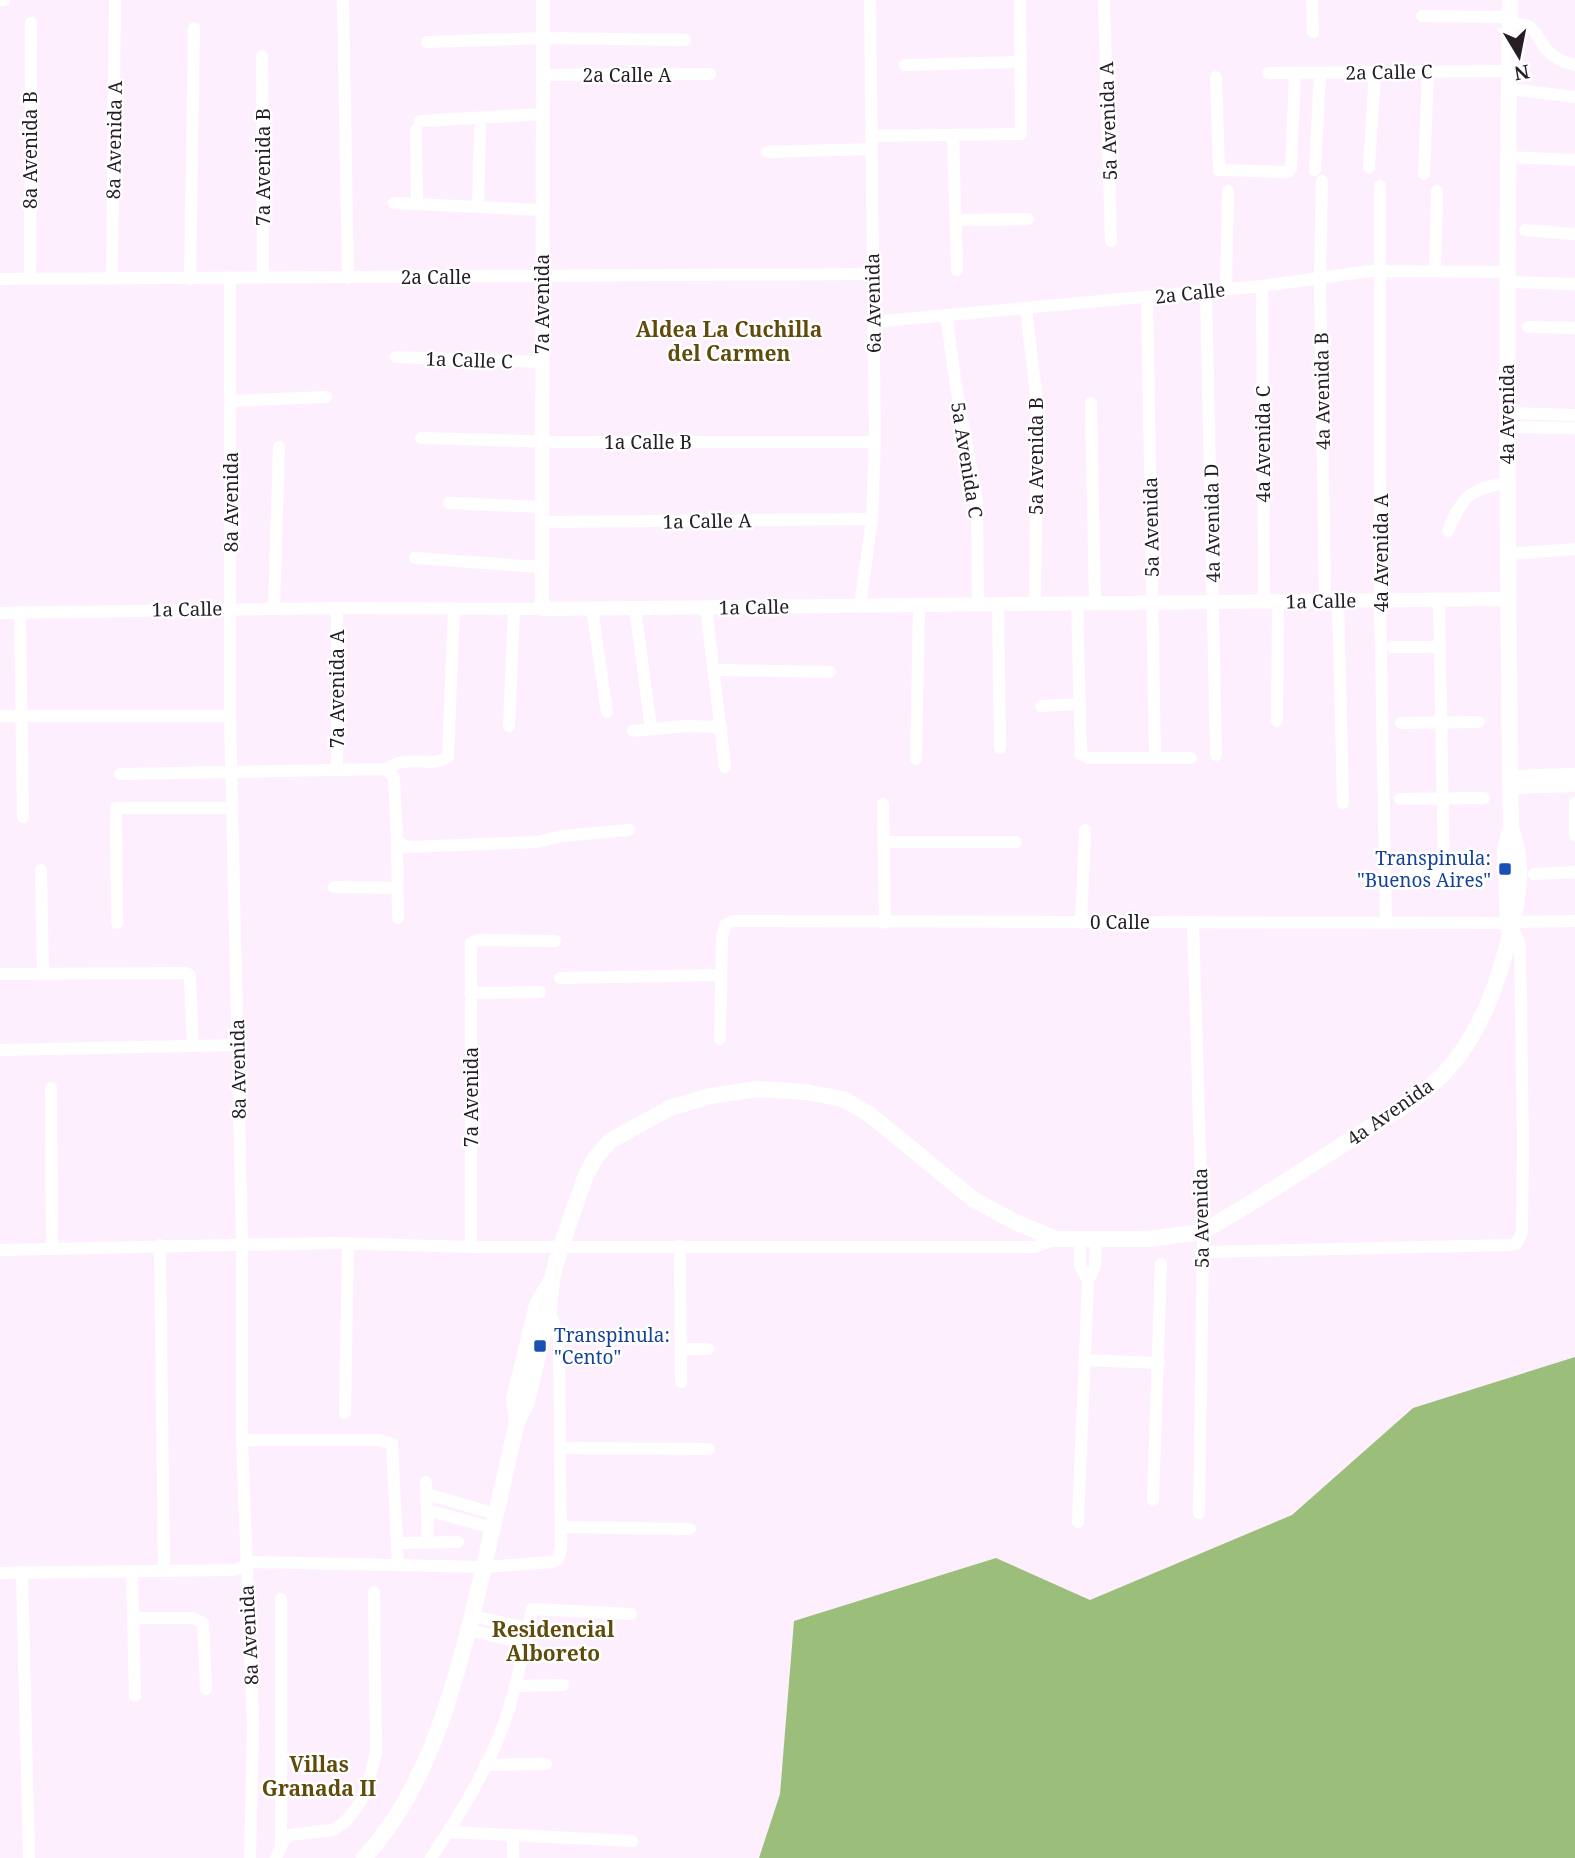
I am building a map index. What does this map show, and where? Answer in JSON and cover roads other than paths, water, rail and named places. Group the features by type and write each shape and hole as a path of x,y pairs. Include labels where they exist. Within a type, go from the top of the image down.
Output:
{"main road":[{"name":"4a Avenida","path":"1202,1231 1420,1096 1437,1081 1462,1051 1484,1010 1502,967 1511,926 1518,870 1516,840 1511,829 1508,599 1506,277 1510,0"},
{"path":"364,1858 379,1841 410,1793 429,1753 458,1674 517,1422 527,1402 561,1246 586,1175 596,1157 610,1142 670,1108 710,1096 757,1089 806,1092 844,1099 869,1114 974,1199 1014,1222 1056,1239 1148,1239 1202,1231"},
{"path":"517,1422 514,1399 537,1306 552,1278"}],"street":[{"name":"8a Avenida A","path":"112,279 115,0"},
{"path":"343,0 348,278"},
{"name":"7a Avenida","path":"541,609 543,0"},
{"name":"6a Avenida","path":"860,606 872,519 875,442 870,0"},
{"path":"767,152 953,135 1021,134 1020,0"},
{"name":"5a Avenida A","path":"1104,0 1111,241"},
{"path":"1312,0 1312,32"},
{"path":"1422,16 1522,24 1536,30 1545,47 1557,59 1575,65"},
{"name":"8a Avenida B","path":"30,278 31,23"},
{"path":"190,279 194,29"},
{"path":"427,42 544,38 685,40"},
{"name":"7a Avenida B","path":"262,56 263,278"},
{"path":"905,65 1021,62"},
{"name":"2a Calle C","path":"1268,73 1509,71"},
{"path":"1369,167 1375,72"},
{"path":"1424,174 1428,72"},
{"name":"2a Calle A","path":"544,75 710,74"},
{"path":"1216,77 1219,170 1288,172 1295,74"},
{"name":"4a Avenida B","path":"1320,74 1320,279 1331,601 1343,803"},
{"path":"1509,89 1575,97"},
{"path":"417,204 418,125 543,114"},
{"path":"478,207 480,128"},
{"path":"953,135 957,270"},
{"path":"1507,157 1575,160"},
{"name":"4a Avenida A","path":"1380,186 1380,601 1385,921"},
{"path":"1227,289 1228,191"},
{"path":"1436,271 1437,191"},
{"path":"394,203 542,210"},
{"path":"956,220 1028,219"},
{"path":"1525,230 1575,234"},
{"name":"2a Calle","path":"873,321 1147,298 1381,270 1436,271 1575,284"},
{"name":"2a Calle","path":"0,279 873,274"},
{"name":"8a Avenida","path":"230,279 230,716 242,1243 242,1440 253,1725 250,1858"},
{"name":"4a Avenida C","path":"1262,286 1277,721"},
{"name":"4a Avenida D","path":"1206,291 1216,755"},
{"name":"5a Avenida","path":"1147,298 1155,757"},
{"name":"5a Avenida B","path":"1026,309 1037,402 1035,604"},
{"name":"5a Avenida C","path":"946,316 977,501 978,604"},
{"path":"1528,327 1575,328"},
{"name":"1a Calle C","path":"396,357 542,362"},
{"path":"231,401 326,397"},
{"path":"1091,403 1095,603"},
{"path":"1507,420 1575,415"},
{"path":"1507,420 1575,428"},
{"name":"1a Calle B","path":"421,438 875,442"},
{"path":"274,608 279,447"},
{"path":"1448,531 1458,508 1470,494 1486,486 1507,483"},
{"path":"449,503 542,507"},
{"name":"1a Calle A","path":"542,522 872,519"},
{"path":"1508,554 1575,549"},
{"path":"415,558 541,567"},
{"name":"1a Calle","path":"0,613 274,608 541,609 1439,602 1508,599"},
{"path":"1439,602 1444,874"},
{"path":"998,604 1000,748"},
{"path":"1077,604 1080,750 1084,757 1191,758"},
{"path":"916,759 919,605"},
{"path":"706,607 725,767"},
{"name":"7a Avenida A","path":"337,608 337,770"},
{"path":"120,774 387,769 406,760 442,761 448,757 454,608"},
{"path":"509,726 514,608"},
{"path":"592,608 607,712"},
{"path":"635,608 650,721"},
{"path":"20,612 23,817"},
{"path":"1394,648 1440,647"},
{"path":"713,670 830,672"},
{"path":"1041,706 1080,704"},
{"path":"0,716 230,716"},
{"path":"1401,723 1479,722"},
{"path":"633,730 686,726 720,727"},
{"path":"387,769 394,778 398,918"},
{"path":"1511,782 1575,774"},
{"path":"1511,782 1575,786"},
{"path":"1400,800 1484,798"},
{"path":"1575,803 1575,835"},
{"path":"883,804 885,923"},
{"path":"117,923 116,808 233,808"},
{"path":"397,839 401,845 408,847 454,846 537,842 562,836 629,830"},
{"path":"1081,923 1086,830"},
{"path":"884,842 1016,842"},
{"path":"41,870 43,972"},
{"path":"1534,874 1575,872"},
{"path":"1405,874 1480,874"},
{"path":"334,887 398,888"},
{"name":"0 Calle","path":"721,975 723,929 733,921 1385,921 1511,926 1575,920"},
{"name":"5a Avenida","path":"1194,922 1203,1251 1199,1513"},
{"name":"4a Avenida","path":"1203,1251 1511,1245 1517,1242 1522,1232 1523,1142 1520,946 1511,926"},
{"name":"7a Avenida","path":"471,1247 471,943 478,940 555,941"},
{"path":"0,974 186,972 190,975 193,1046"},
{"path":"560,978 721,975 720,1039"},
{"path":"470,993 540,992"},
{"path":"0,1050 238,1045"},
{"path":"51,1088 52,1248"},
{"path":"0,1250 242,1243 471,1247 1035,1247 1056,1239"},
{"path":"1078,1522 1088,1281 1095,1267 1088,1240"},
{"path":"345,1413 348,1243"},
{"path":"160,1245 164,1570"},
{"path":"680,1246 681,1382"},
{"path":"1153,1500 1161,1264"},
{"path":"0,1573 235,1570 255,1562 484,1567 553,1562 560,1555 561,1448 559,1340 549,1308"},
{"path":"681,1349 708,1349"},
{"path":"1085,1360 1159,1363"},
{"path":"242,1440 379,1440 392,1444 398,1565"},
{"path":"561,1448 709,1449"},
{"path":"428,1543 426,1488 494,1521"},
{"path":"427,1510 494,1521"},
{"path":"561,1527 690,1529"},
{"path":"405,1543 458,1542"},
{"path":"132,1571 135,1696"},
{"path":"22,1572 29,1858"},
{"path":"279,1854 290,1835 333,1830 345,1822 367,1788 376,1753 374,1592"},
{"path":"279,1854 281,1599"},
{"path":"434,1856 450,1832 485,1765 506,1716 532,1609 632,1614"},
{"path":"133,1618 194,1618 203,1623 206,1689"},
{"path":"470,1623 528,1628"},
{"path":"470,1623 525,1643"},
{"path":"515,1686 563,1685"},
{"path":"485,1765 545,1764"},
{"path":"450,1832 632,1841"},
{"path":"513,1835 513,1858"}],"place":[{"name":"Transpinula: \"Buenos Aires\"","path":"1505,869"},
{"name":"Transpinula: \"Cento\"","path":"540,1346"}],"district":[{"name":"Aldea La Cuchilla del Carmen","path":"729,341"},
{"name":"Residencial Alboreto","path":"553,1641"},
{"name":"Villas Granada II","path":"319,1776"}]}
